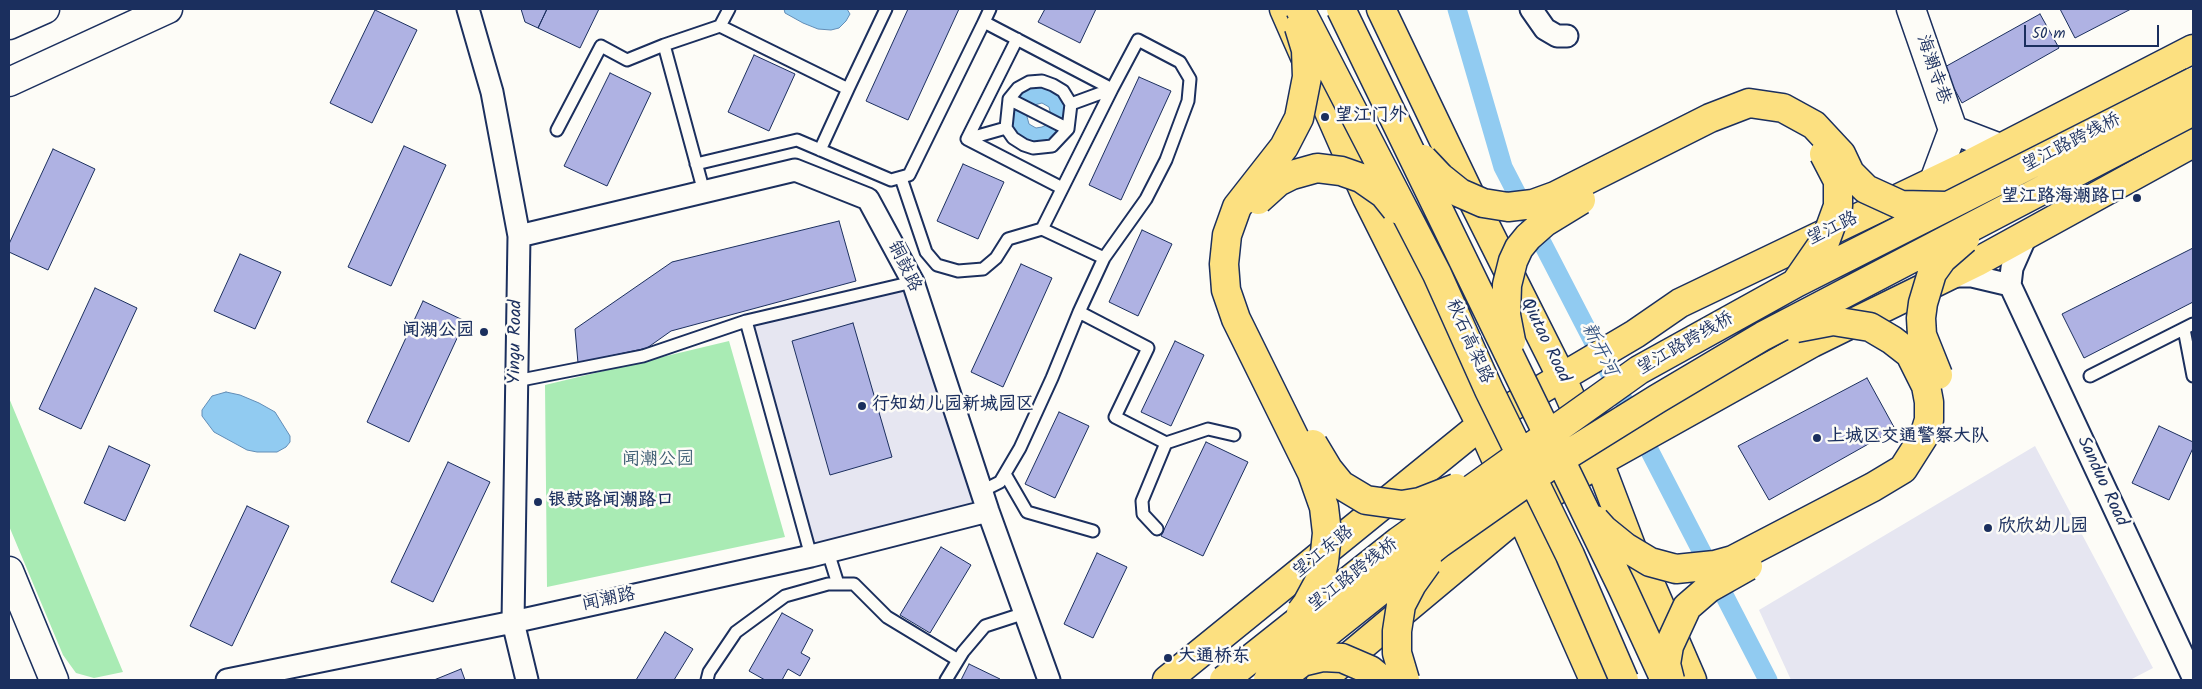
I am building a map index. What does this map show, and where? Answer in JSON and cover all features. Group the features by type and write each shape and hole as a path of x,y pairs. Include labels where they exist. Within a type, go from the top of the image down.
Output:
{"main road":[{"path":"9,25 45,9"},
{"path":"9,82 168,9"},
{"path":"1284,9 1367,198 1481,426 1594,680"},
{"path":"1287,629 1308,604 1320,580 1327,533 1324,507 1312,473 1236,319 1226,290 1224,264 1227,235 1237,207 1284,147 1299,118 1304,100 1307,78 1306,50 1294,9"},
{"name":"秋石高架路","path":"1300,9 1420,239 1489,390 1570,555 1624,680"},
{"name":"秋石高架路","path":"1341,9 1517,369 1665,680"},
{"name":"Qiutao Road","path":"1381,9 1470,195 1569,372 1610,456 1632,549 1653,590 1692,680"},
{"name":"海潮寺巷","path":"1911,9 1953,130"},
{"name":"望江路","path":"1481,426 1634,334 1680,303 1934,181 2193,49"},
{"name":"望江路跨线桥","path":"1224,680 1399,541 1640,370 1796,283 2193,82"},
{"path":"1402,131 1440,177 1460,192 1483,203 1508,207 1533,204 1555,196 1710,118 1749,103 1783,108 1814,125 1841,154 1850,173 1866,189 1901,205 1951,206"},
{"name":"望江路跨线桥","path":"1268,680 1440,543 1551,465 1763,336 2193,111"},
{"path":"1517,369 1506,315 1507,286 1513,261 1519,248 1528,237 1568,206 1726,127 1752,119 1773,120 1796,129 1813,141 1827,158 1838,181 1838,206 1826,239 1796,283"},
{"path":"1934,181 1953,130 2000,148"},
{"path":"1321,680 1521,513 1610,456 1812,343 1947,276 2193,143"},
{"path":"1420,239 1384,194 1361,178 1340,171 1317,168 1292,175 1278,182 1261,196 1252,209 1244,222 1238,242 1236,258 1239,286 1249,314 1317,451 1328,469 1351,492 1366,500 1402,505 1420,502 1490,475"},
{"path":"1670,680 1666,664 1669,646 1687,608 1709,588 1879,501 1903,486 1914,477 1922,466 1937,442 1945,415 1945,397 1941,380 1922,335 1923,303 1932,273 1942,258 1997,212"},
{"path":"1582,504 1604,530 1625,547 1650,562 1676,568 1694,568 1733,560 1873,487 1903,469 1920,443 1929,420 1929,402 1926,386 1910,354 1892,340 1870,328 1833,321 1763,336"},
{"name":"望江东路","path":"1167,680 1481,426"},
{"path":"1405,680 1397,653 1397,631 1402,605 1412,584 1440,543"},
{"path":"9,572 54,680"},
{"path":"1278,680 1302,662 1323,657 1342,658 1356,663 1382,680"}],"street":[{"name":"Yingu Road","path":"468,9 492,92 519,236 513,622 526,680"},
{"path":"1531,9 1545,29 1557,36 1567,36"},
{"name":"铜鼓路","path":"519,236 795,170 868,199 913,282 988,511 1049,680"},
{"path":"1947,276 1972,276 2010,285 2012,268 2027,234"},
{"name":"Sanduo Road","path":"2010,285 2193,678"},
{"name":"闻潮路","path":"227,680 513,622 819,554 988,511"}],"lane":[{"path":"557,130 601,46 628,60 664,45 720,26 729,9"},
{"path":"820,150 886,9"},
{"path":"696,164 797,140 890,180 909,175 990,9"},
{"path":"984,22 1112,88"},
{"path":"720,26 848,89"},
{"path":"967,139 1017,39"},
{"path":"982,491 1000,482 1020,448 1052,378 1078,312 1104,258 1146,199 1166,160 1188,101 1190,79 1180,62 1138,40 1042,229"},
{"path":"664,45 704,192"},
{"path":"1042,81 1064,91 1071,104 1068,129 1052,146 1034,148 1013,138 1006,128 1009,99 1018,88 1029,82 1042,81"},
{"path":"1071,104 1112,88"},
{"path":"1009,99 1068,129"},
{"path":"967,139 1006,128"},
{"path":"967,139 1062,188"},
{"path":"901,178 926,252 937,265 958,271 983,269 996,258 1008,239 1042,229 1104,258"},
{"path":"516,381 643,356 746,321 913,282"},
{"path":"1078,312 1148,348 1115,417 1166,443 1208,429 1234,435"},
{"path":"746,321 819,554 838,584"},
{"path":"2090,376 2189,326 2193,376"},
{"path":"1157,529 1143,514 1142,501 1166,443"},
{"path":"1005,474 1027,512 1092,531"},
{"path":"707,680 710,672 736,632 785,596 828,584 854,584 886,617 958,660"},
{"path":"946,680 958,660 985,626 1025,613"}],"shaded area":[{"name":"行知幼儿园新城园区","path":"913,282 988,511 811,556 746,321"},
{"name":"欣欣幼儿园","path":"2035,446 2153,668 2130,680 1791,680 1759,610"}],"green space":[{"name":"闻潮公园","path":"729,341 785,537 547,587 545,385"},
{"path":"9,398 123,672 94,678 76,673 63,655 9,526"}],"water":[{"path":"784,9 847,9 850,14 839,28 831,30 818,29 803,23 785,13"},
{"path":"1043,84 1059,93 1068,108 1067,123 1051,116 1049,107 1042,103 1030,106 1013,98 1031,86"},
{"path":"1010,105 1026,113 1029,124 1036,128 1048,124 1063,131 1051,142 1040,145 1019,138 1012,129"},
{"path":"226,392 240,395 275,412 290,436 290,442 286,447 277,452 247,450 214,432 202,416 202,410 212,396"}],"building":[{"path":"521,9 547,9 538,28 525,22"},
{"path":"547,9 599,9 580,48 538,28"},
{"path":"908,9 959,9 908,120 866,101"},
{"path":"1045,9 1096,9 1080,43 1038,22"},
{"path":"2060,9 2131,9 2075,38"},
{"path":"375,10 417,30 372,123 330,103"},
{"path":"2040,14 2059,48 1962,103 1943,68"},
{"path":"754,55 795,74 769,131 728,112"},
{"path":"610,73 651,93 607,186 564,166"},
{"path":"1139,77 1171,91 1121,200 1089,185"},
{"path":"404,146 446,165 391,286 348,267"},
{"path":"53,149 95,169 48,270 9,252 9,244"},
{"path":"963,164 1004,182 978,239 937,221"},
{"path":"839,221 856,281 671,331 647,348 578,363 575,329 672,262"},
{"path":"1142,230 1172,244 1138,316 1109,302"},
{"path":"2193,248 2193,302 2084,358 2062,314"},
{"path":"240,254 281,272 255,329 214,311"},
{"path":"1021,264 1052,278 1003,387 971,372"},
{"path":"95,288 137,308 81,429 39,409"},
{"path":"423,301 465,321 409,442 367,422"},
{"path":"853,323 892,457 830,475 792,341"},
{"path":"1175,341 1204,355 1171,426 1141,412"},
{"name":"上城区交通警察大队","path":"1867,378 1895,429 1769,500 1738,446"},
{"path":"1059,412 1089,426 1055,498 1025,484"},
{"path":"2159,426 2193,442 2193,448 2169,500 2132,483"},
{"path":"1206,442 1248,462 1203,556 1161,536"},
{"path":"109,446 150,465 125,521 84,503"},
{"path":"448,462 490,482 433,602 391,582"},
{"path":"247,506 289,526 232,646 190,626"},
{"path":"941,547 971,565 930,633 900,615"},
{"path":"1097,553 1127,567 1093,638 1064,624"},
{"path":"782,613 813,630 801,653 810,658 800,676 788,669 782,680 765,680 749,671"},
{"path":"665,632 693,649 674,680 636,680"},
{"path":"969,664 1000,679 1000,680 961,680"},
{"path":"461,669 465,680 434,680"}],"waterway":[{"name":"新开河","path":"1457,9 1503,167 1768,680"}],"place":[{"name":"望江门外","path":"1325,117"},
{"name":"望江路海潮路口","path":"2137,198"},
{"name":"闻湖公园","path":"484,332"},
{"name":"行知幼儿园新城园区","path":"862,406"},
{"name":"上城区交通警察大队","path":"1817,438"},
{"name":"银鼓路闻潮路口","path":"538,502"},
{"name":"欣欣幼儿园","path":"1988,528"},
{"name":"大通桥东","path":"1168,658"}]}
